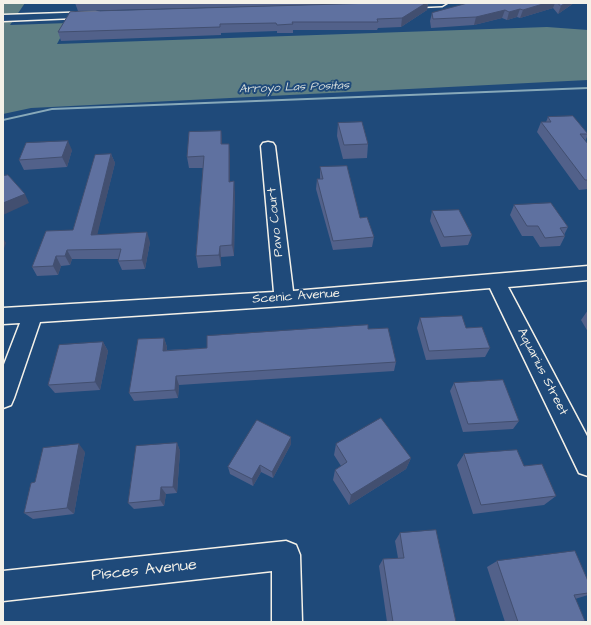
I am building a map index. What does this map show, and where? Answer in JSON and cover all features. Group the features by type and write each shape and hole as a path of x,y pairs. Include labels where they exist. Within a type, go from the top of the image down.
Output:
{"street":[{"path":"387,7 442,3"},
{"path":"3,18 107,15"},
{"name":"Pavo Court","path":"268,146 284,299"},
{"name":"Scenic Avenue","path":"3,316 284,299 588,273"},
{"name":"Aquarius Street","path":"496,281 588,464"},
{"path":"3,398 33,314"},
{"name":"Pisces Avenue","path":"3,586 286,555 287,622"}],"green space":[{"path":"3,3 25,3 10,25 68,23 57,44 547,27 588,30 588,80 31,108 3,114"}],"building":[{"path":"376,3 426,3 402,18 377,19 378,22 292,22 293,24 277,25 276,23 220,24 220,27 58,32 70,12"},
{"path":"468,3 546,3 523,10 520,9 509,12 505,10 476,17 433,19 432,13"},
{"path":"558,3 565,3 561,6"},
{"path":"573,116 588,134 580,134 588,144 588,180 585,180 541,122 551,122 548,117"},
{"path":"362,122 368,144 344,145 338,123"},
{"path":"221,131 221,144 229,144 229,182 234,181 232,245 220,246 219,255 196,256 204,156 187,157 189,132"},
{"path":"68,141 62,157 19,160 26,143"},
{"path":"111,154 91,235 147,232 142,260 118,261 121,249 67,250 65,256 56,256 53,266 32,267 46,231 73,230 95,155"},
{"path":"347,166 360,218 367,217 374,237 333,241 317,179 323,179 320,167"},
{"path":"8,175 25,194 3,203 3,176"},
{"path":"551,203 568,227 560,228 565,236 545,238 538,226 527,226 514,205"},
{"path":"459,210 472,235 444,237 432,211"},
{"path":"462,316 466,328 482,327 490,348 429,351 420,318"},
{"path":"368,325 368,329 388,328 396,362 176,376 175,390 129,393 138,339 164,338 163,351 207,348 207,336"},
{"path":"103,342 95,382 48,385 59,345"},
{"path":"503,380 519,421 468,424 454,383"},
{"path":"381,418 411,458 351,495 335,470 347,462 336,444"},
{"path":"257,420 291,437 272,472 260,465 252,479 228,467"},
{"path":"177,443 173,487 161,487 160,500 128,503 136,446"},
{"path":"79,444 67,508 24,513 31,483 35,482 43,448"},
{"path":"517,450 524,466 542,464 556,496 481,505 464,454"},
{"path":"436,530 456,622 393,622 383,559 404,558 400,533"},
{"path":"575,551 588,581 588,593 574,595 585,621 518,622 497,561"}],"waterway":[{"name":"Arroyo Las Positas","path":"3,120 52,109 588,88"}]}
